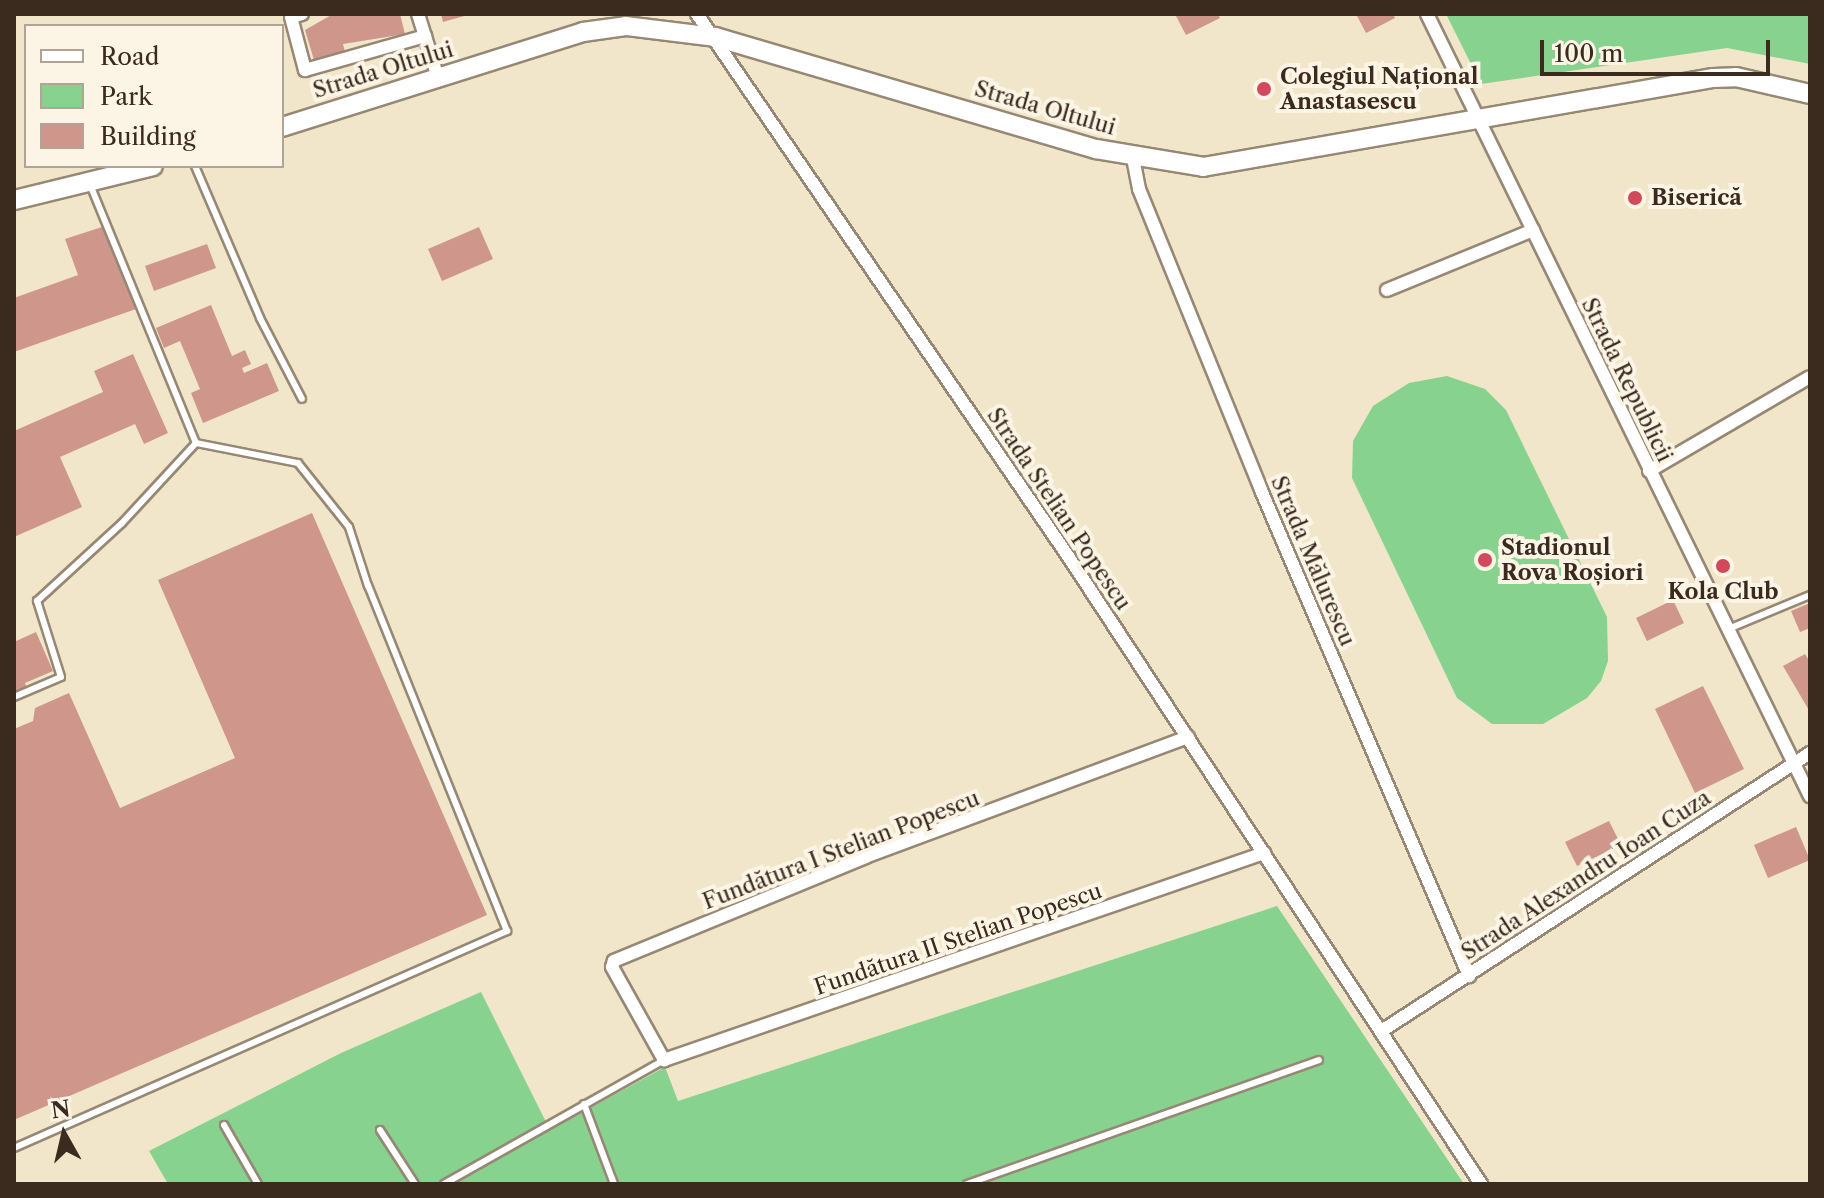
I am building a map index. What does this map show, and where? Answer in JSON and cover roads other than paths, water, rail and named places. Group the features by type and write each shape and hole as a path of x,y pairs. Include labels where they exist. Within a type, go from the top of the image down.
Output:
{"main road":[{"path":"595,29 616,14"},
{"name":"Strada Oltului","path":"284,126 595,29 652,27 715,37 1133,158 1203,167 1240,164 1478,117 1713,78 1736,77 1810,94"},
{"path":"14,200 146,168"}],"street":[{"path":"302,14 291,17 305,70 425,36"},
{"path":"418,14 438,78"},
{"name":"Strada Stelian Popescu","path":"697,14 1188,737 1383,1030 1481,1184"},
{"name":"Strada Republicii","path":"1427,14 1810,796"},
{"name":"Strada Mălurescu","path":"1133,158 1139,189 1261,490 1469,976"},
{"path":"1387,290 1533,230"},
{"path":"1649,471 1810,377"},
{"name":"Fundătura I Stelian Popescu","path":"664,1060 612,967 614,961 866,857 1188,737"},
{"name":"Strada Alexandru Ioan Cuza","path":"1383,1030 1810,753"},
{"name":"Fundătura II Stelian Popescu","path":"664,1060 1264,853"}],"lane":[{"path":"196,168 260,318 302,399"},
{"path":"90,184 196,443"},
{"path":"14,697 61,677 37,601 122,523 196,443"},
{"path":"14,1148 507,931 368,586 349,527 298,463 196,443"},
{"path":"1728,630 1810,595"},
{"path":"444,1184 664,1060"},
{"path":"967,1184 1319,1060"},
{"path":"584,1104 614,1184"},
{"path":"224,1125 258,1184"},
{"path":"380,1130 415,1184"}],"place":[{"name":"Colegiul Național Anastasescu","path":"1264,89"},
{"name":"Biserică","path":"1635,198"},
{"name":"Stadionul Rova Roșiori","path":"1485,560"},
{"name":"Kola Club","path":"1723,566"}]}
